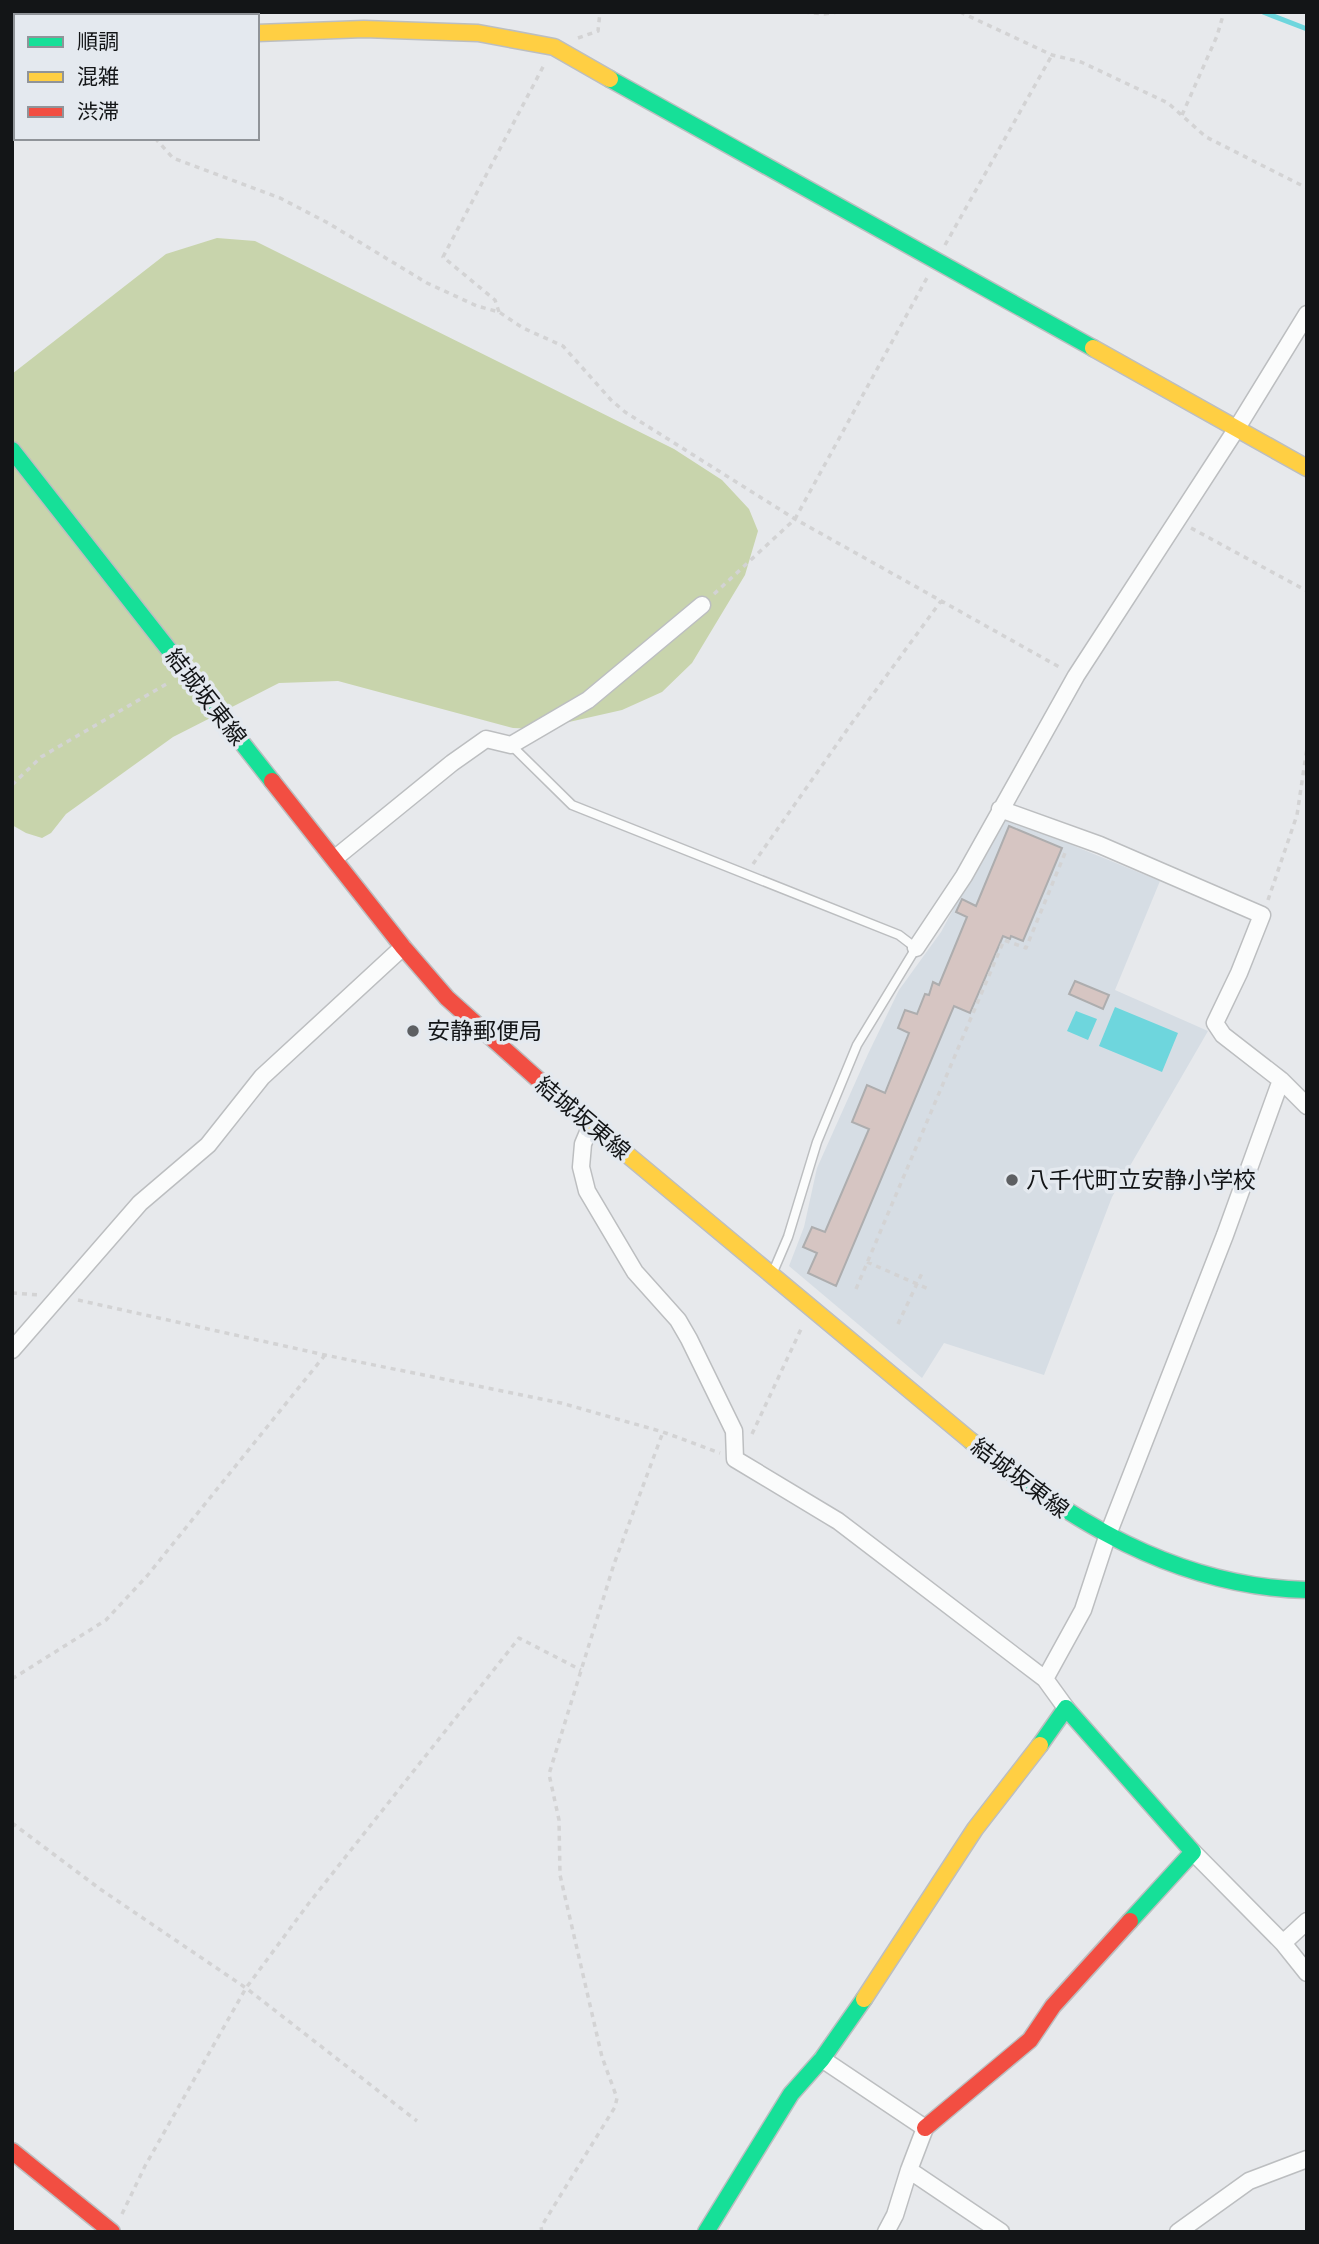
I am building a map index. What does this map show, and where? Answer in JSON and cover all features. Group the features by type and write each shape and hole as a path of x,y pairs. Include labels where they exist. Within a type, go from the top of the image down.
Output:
{"street":[{"path":"259,33 365,29 478,33 554,47 1307,468"},
{"path":"916,948 964,876 1076,676 1237,428 1307,314"},
{"name":"結城坂東線","path":"12,450 403,947 447,998 485,1034 1019,1481 1065,1513 1107,1537 1151,1556 1221,1577 1307,1590"},
{"path":"334,859 453,763 486,740 511,745 588,700 702,604"},
{"path":"1000,809 1100,845 1262,915 1215,1023 1223,1035 1281,1080 1307,1106"},
{"path":"12,1350 140,1203 208,1146 262,1077 403,947"},
{"path":"1045,1679 1083,1610 1107,1537 1225,1235 1281,1080"},
{"path":"591,1125 583,1144 581,1167 587,1191 635,1272 678,1320 689,1339 734,1431 737,1460 838,1521 1045,1679 1066,1708 1193,1852 1283,1943 1307,1973"},
{"path":"706,2232 791,2094 822,2059 881,1975 975,1829 1012,1785 1066,1708"},
{"path":"886,2232 895,2215 925,2128 1030,2040 1053,2006 1193,1852"},
{"path":"1283,1943 1307,1922"},
{"path":"822,2059 925,2128"},
{"path":"12,2151 116,2226"},
{"path":"1178,2232 1249,2180 1307,2159"},
{"path":"909,2170 1001,2232"}],"lane":[{"path":"511,745 572,805 899,935 916,948 857,1045 817,1142 788,1237 771,1275"}],"path":[{"path":"499,312 495,300 443,257 554,47 598,31 600,12"},
{"path":"804,12 838,12"},
{"path":"960,12 1052,55 1081,62 1168,103 1206,137 1307,188"},
{"path":"1181,115 1217,36 1224,12"},
{"path":"702,604 795,519 1052,55"},
{"path":"157,140 173,158 280,198 328,223 427,283 477,306 499,312 523,328 563,346 625,412 795,519 1076,676"},
{"path":"1177,520 1307,591"},
{"path":"746,875 941,601"},
{"path":"12,785 41,757 186,672"},
{"path":"1262,915 1297,815 1307,748"},
{"path":"856,1289 1004,940 1026,948 1065,853"},
{"path":"867,1262 931,1290"},
{"path":"898,1324 923,1271"},
{"path":"12,1293 57,1296 561,1403 663,1432 737,1460 811,1307"},
{"path":"12,1679 106,1620 148,1576 325,1355"},
{"path":"542,2232 541,2227 615,2107 617,2098 602,2057 560,1875 559,1820 549,1774 614,1564 663,1432"},
{"path":"116,2226 145,2166 246,1988 309,1903 519,1638 580,1670"},
{"path":"12,1823 100,1889 246,1988 417,2121"}],"shaded area":[{"path":"1003,817 1160,881 1115,990 1208,1031 1112,1197 1044,1375 944,1343 922,1378 789,1266 804,1227 817,1168 868,1054 899,990 941,932"}],"green space":[{"path":"217,238 255,241 674,449 722,480 749,509 758,531 745,575 692,663 662,692 622,710 538,729 513,728 338,681 279,683 173,737 66,814 51,833 42,838 12,825 12,374 166,254"}],"water":[{"path":"1115,1007 1178,1033 1162,1072 1099,1046"},
{"path":"1076,1011 1097,1019 1088,1040 1067,1031"}],"building":[{"path":"1009,826 1062,848 1023,941 1003,936 970,1013 954,1006 836,1286 808,1273 817,1253 803,1247 812,1227 825,1232 869,1129 852,1122 867,1085 885,1093 909,1033 898,1028 905,1010 917,1014 925,994 929,995 933,982 939,985 967,917 956,912 962,899 976,906"},
{"path":"1075,981 1109,995 1103,1009 1069,994"}],"waterway":[{"path":"1263,12 1307,29"}],"traffic: fast":[{"path":"610,79 1093,348"},
{"path":"12,450 272,781"},
{"path":"971,1441 1046,1497 1127,1544 1213,1577 1259,1586 1307,1590"},
{"path":"1040,1745 1066,1708 1193,1852 1130,1921"},
{"path":"706,2232 791,2094 822,2059 864,1999"}],"traffic: slow":[{"path":"259,33 364,29 478,33 554,47 610,79"},
{"path":"1093,348 1307,468"},
{"path":"551,1091 971,1441"},
{"path":"864,1999 975,1829 1040,1745"}],"traffic: jam":[{"path":"272,781 403,947 447,998 551,1091"},
{"path":"925,2128 1030,2040 1053,2006 1130,1921"},
{"path":"12,2151 112,2232"}],"place":[{"name":"安静郵便局","path":"413,1031"},
{"name":"八千代町立安静小学校","path":"1012,1180"}]}
